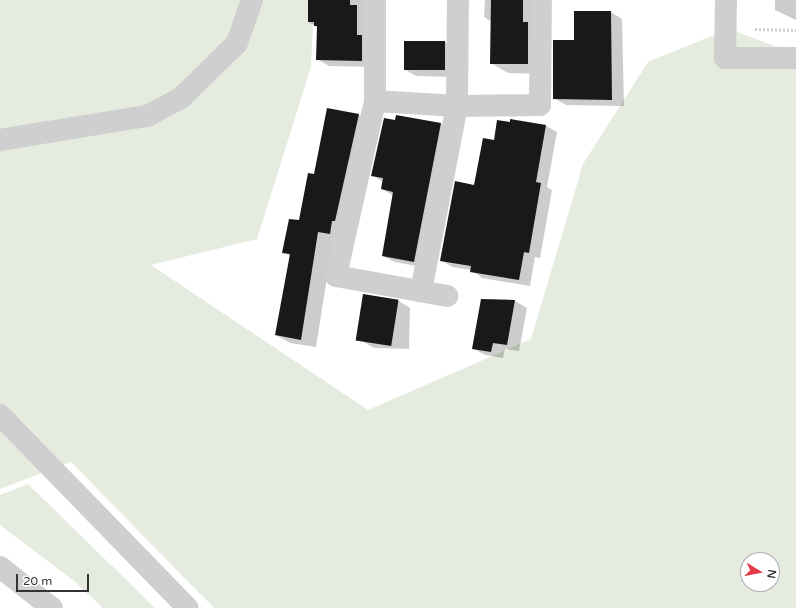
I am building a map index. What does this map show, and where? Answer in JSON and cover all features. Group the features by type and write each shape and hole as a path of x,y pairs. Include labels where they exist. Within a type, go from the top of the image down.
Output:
{"street":[{"path":"0,140 146,116 182,97 237,43 252,0"},
{"path":"375,0 375,101 336,276 447,296"},
{"path":"421,291 457,106 458,0"},
{"path":"375,101 457,106 540,105 541,0"},
{"path":"726,0 725,58 796,58"},
{"path":"0,415 188,608"},
{"path":"0,567 52,608"}],"path":[{"path":"755,28 796,30"}],"shaded area":[{"path":"0,0 314,0 311,67 257,239 151,265 368,410 531,339 583,164 648,62 729,29 796,54 796,608 214,608 71,462 0,489"},
{"path":"28,484 155,608 103,608 74,581 0,525 0,495"}],"building":[{"path":"308,0 350,0 350,5 357,5 357,35 362,35 362,61 316,60 317,26 314,26 314,22 308,22"},
{"path":"491,0 523,0 523,22 528,22 528,64 490,64"},
{"path":"574,11 611,11 612,100 553,99 553,40 574,40"},
{"path":"404,41 445,41 445,70 404,70"},
{"path":"327,108 359,114 335,221 332,221 330,234 318,232 301,340 275,335 290,254 282,253 289,219 299,220 308,173 314,174"},
{"path":"396,115 441,123 414,262 382,256 393,192 381,189 383,178 371,176 384,118 395,120"},
{"path":"510,119 546,125 536,182 541,183 529,253 524,252 519,280 470,272 471,266 440,261 455,181 474,185 483,138 494,140 497,120 510,122"},
{"path":"363,294 399,300 391,346 356,340"},
{"path":"481,299 515,300 507,345 493,343 491,352 472,349"}]}
